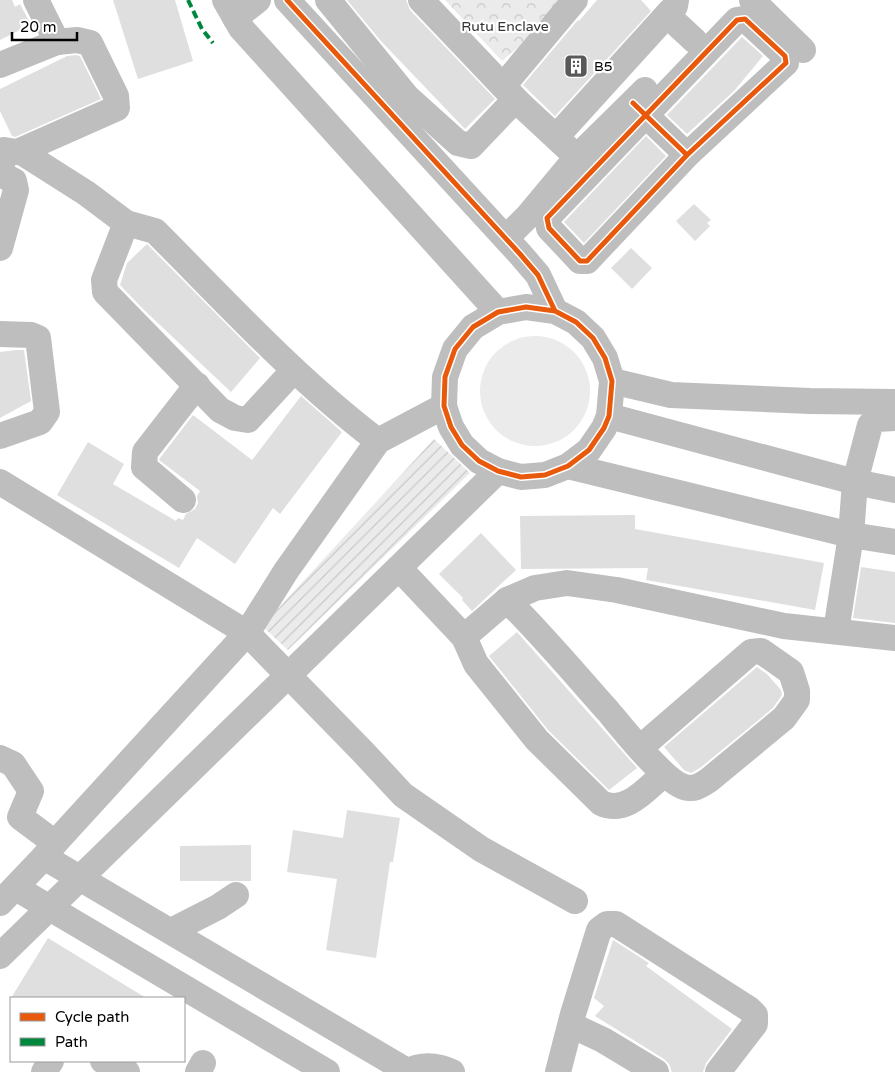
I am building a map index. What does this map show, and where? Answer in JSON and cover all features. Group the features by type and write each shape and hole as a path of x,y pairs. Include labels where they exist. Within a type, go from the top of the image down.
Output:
{"street":[{"path":"36,0 57,42"},
{"path":"258,0 230,9 241,28 498,312"},
{"path":"287,0 538,275 555,311"},
{"path":"328,0 407,97 458,143 471,146 513,102 511,95 574,0"},
{"path":"421,0 511,95 577,157"},
{"path":"506,238 527,217 577,157 639,109 738,20 745,19 785,56 786,63 687,155 587,261 580,262 549,228 548,218 639,109 695,41 736,0"},
{"path":"752,0 803,50"},
{"path":"556,137 671,8 695,41"},
{"path":"0,65 57,42 77,40 90,44 116,96 117,108 5,157"},
{"path":"639,109 687,155"},
{"path":"5,157 86,194 126,223 155,231 294,370 355,424 378,441"},
{"path":"0,248 16,190 5,157"},
{"path":"126,223 104,280 105,292 220,410 235,418 248,420 294,370"},
{"path":"526,307 555,311 576,322 593,338 605,358 612,381 609,416 604,428 589,450 568,466 545,475 521,476 498,471 479,461 462,446 451,427 444,406 445,377 454,350 473,327 498,312 526,307"},
{"path":"0,334 31,335 38,338 47,412 40,422 0,436"},
{"path":"612,381 671,395 810,401 895,402"},
{"path":"183,500 144,467 145,452 197,386"},
{"path":"326,1072 50,908 8,895 247,633 286,571 378,441 444,406"},
{"path":"609,416 855,482 895,490"},
{"path":"836,631 851,535 855,482 870,425 877,419 895,418"},
{"path":"568,466 851,535 895,542"},
{"path":"0,956 498,471"},
{"path":"0,482 247,633 364,752 403,795 481,849 575,901"},
{"path":"399,568 464,637 476,664 537,740 600,803 617,807 632,802 664,774"},
{"path":"464,637 507,600 535,588 566,583 617,590 784,626 895,638"},
{"path":"507,600 535,628 640,748 664,774 683,787 697,788 784,718 797,700 797,690 791,672 761,651 751,652 640,748"},
{"path":"779,663 804,628"},
{"path":"0,758 13,764 31,791 10,819 50,850 81,878 406,1071 422,1066 437,1066 452,1072"},
{"path":"171,931 218,907 236,895"},
{"path":"558,1072 600,930 608,924 616,924 749,1009 755,1015 756,1024 718,1072"},
{"path":"253,1029 274,992"},
{"path":"571,1025 603,1040 656,1072"},
{"path":"105,1062 127,1072"}],"green space":[{"name":"Rutu Enclave","path":"445,0 574,0 502,61"},
{"path":"535,336 556,340 574,352 586,370 590,391 586,412 574,430 556,442 535,446 514,442 496,430 484,412 480,391 484,370 496,352 514,340"},
{"path":"434,439 470,473 288,650 262,626"}],"building":[{"path":"0,0 12,0 15,7 20,4 29,21 20,25 22,29 0,40"},
{"path":"113,0 175,0 193,61 138,79"},
{"path":"347,0 406,0 410,10 495,99 465,129 380,40"},
{"name":"B5","path":"597,0 641,0 651,11 555,116 523,85"},
{"path":"742,37 763,56 734,91 687,134 667,115"},
{"path":"67,56 80,56 101,99 15,137 12,136 0,111 0,89"},
{"path":"646,136 666,156 584,243 564,222"},
{"path":"694,204 711,220 707,223 710,226 695,241 676,221"},
{"path":"147,244 260,358 231,392 120,285 127,263"},
{"path":"631,248 652,268 632,289 611,268"},
{"path":"24,350 31,401 0,418 0,352"},
{"path":"301,396 342,432 280,514 273,508 235,564 197,538 179,568 57,495 88,442 124,464 113,484 176,521 178,518 183,520 186,514 195,509 198,503 197,496 200,491 159,460 193,415 252,460"},
{"path":"635,515 635,529 824,563 815,610 646,580 648,568 521,569 520,516"},
{"path":"481,533 516,570 472,611 462,600 463,598 439,574"},
{"path":"861,567 895,572 895,623 853,618"},
{"path":"517,632 637,768 609,790 548,730 489,656"},
{"path":"757,667 767,674 781,690 782,695 773,708 700,768 691,773 684,770 664,747"},
{"path":"347,810 400,818 393,862 390,862 376,958 326,950 337,879 287,872 293,830 343,838"},
{"path":"251,845 251,881 180,881 180,846"},
{"path":"48,938 144,997 12,997"},
{"path":"613,940 649,963 646,966 732,1029 706,1063 703,1072 672,1072 669,1064 664,1059 595,1016 604,1006 594,998"}],"marked path":[{"path":"188,0 202,29 213,43"}],"cycle path":[{"path":"287,0 520,254 538,275 555,311 576,322 593,338 605,358 612,381 609,416 604,428 589,450 568,466 545,475 521,477 498,471 479,461 462,445 451,427 444,406 445,377 455,349 473,327 498,312 526,307 555,311"},
{"path":"633,103 687,155 587,261 580,261 549,228 547,218 737,20 745,19 785,56 786,63 687,155"}],"place":[{"name":"B5","path":"576,66"}]}
